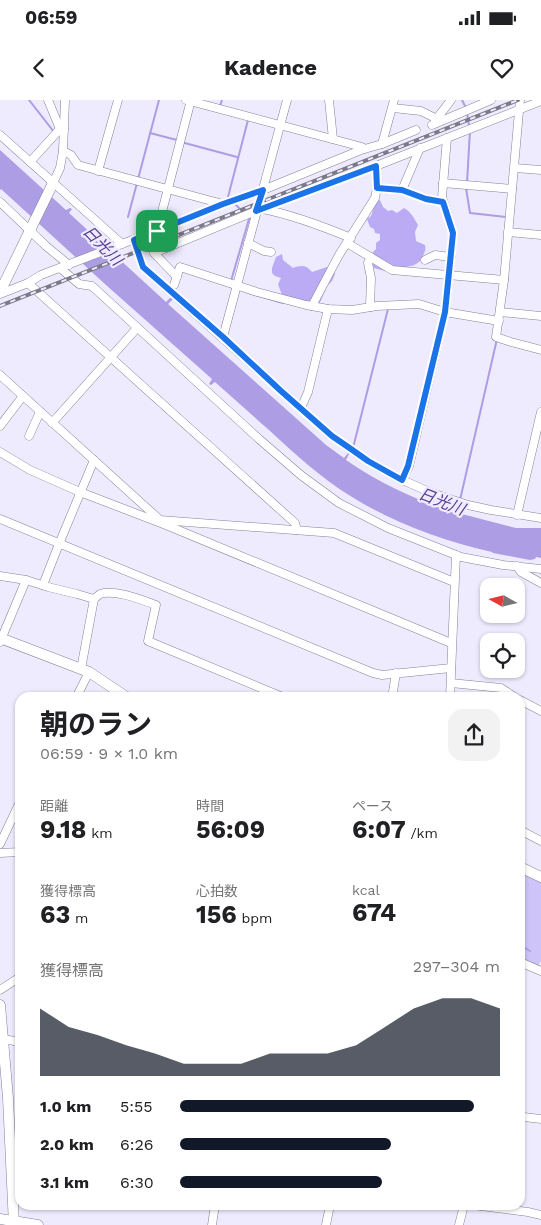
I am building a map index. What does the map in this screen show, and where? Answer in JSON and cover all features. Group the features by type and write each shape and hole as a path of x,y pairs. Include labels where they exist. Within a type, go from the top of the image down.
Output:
{"street":[{"path":"48,100 62,129"},
{"path":"0,293 60,168 63,151 62,129 65,100"},
{"path":"98,171 118,100"},
{"path":"157,231 190,100 364,149"},
{"path":"223,337 248,244 260,210 263,190 287,100"},
{"path":"329,100 333,139"},
{"path":"382,144 394,100"},
{"path":"451,100 432,125 491,100"},
{"path":"520,100 504,280 496,337 541,350"},
{"path":"177,277 154,253 541,101"},
{"path":"393,108 421,111 437,118"},
{"path":"30,162 62,129"},
{"path":"0,293 28,283 41,275 416,130"},
{"path":"0,135 122,244"},
{"path":"402,480 408,466 445,312 453,233 442,197 447,138"},
{"path":"402,190 420,148"},
{"path":"63,151 71,155 78,165 223,204"},
{"path":"312,306 340,255 375,198 377,188 376,166"},
{"path":"515,168 541,170"},
{"path":"443,183 512,189"},
{"path":"377,188 402,190 426,199 443,202"},
{"path":"0,202 69,265"},
{"path":"260,210 281,213 297,218 349,241 392,270 504,280"},
{"path":"508,232 541,235"},
{"path":"134,240 143,267 332,436 368,461 402,480 432,493 468,505 541,518"},
{"path":"248,244 271,252"},
{"path":"425,260 435,255 451,257"},
{"path":"370,307 371,278 368,263 371,257"},
{"path":"174,285 180,267 237,286 328,309 352,310 400,304 419,304 445,312 499,321"},
{"path":"60,268 79,284 92,286 295,470 339,503 388,528 456,555 503,565 541,569"},
{"path":"28,283 295,523 298,530"},
{"path":"301,408 308,392 328,309"},
{"path":"500,312 541,316"},
{"path":"52,423 137,328"},
{"path":"0,375 160,521 334,533 454,582"},
{"path":"0,426 23,396"},
{"path":"29,436 40,412"},
{"path":"517,515 541,412"},
{"path":"0,452 30,470 80,492 160,521 451,643"},
{"path":"43,585 94,460"},
{"path":"0,519 373,673 382,675 451,668"},
{"path":"450,692 456,555"},
{"path":"517,566 521,572 541,583"},
{"path":"0,576 26,580 48,588 94,599"},
{"path":"26,580 1,639 85,671 118,692"},
{"path":"78,692 85,671 94,599 99,594 108,593 156,605 148,641 271,692"},
{"path":"393,692 396,673"},
{"path":"451,683 502,689 507,692"},
{"path":"525,703 541,711"},
{"path":"0,844 15,812"},
{"path":"525,833 541,841"},
{"path":"0,853 15,852"},
{"path":"525,869 541,877"},
{"path":"525,964 541,971"},
{"path":"0,990 15,980"},
{"path":"0,1005 3,1039 4,1097 14,1223"},
{"path":"3,1039 15,1041"},
{"path":"525,1118 541,1120"},
{"path":"212,1225 214,1210"},
{"path":"326,1225 329,1210"},
{"path":"460,1225 463,1210"},
{"path":"512,1210 541,1215"},
{"path":"0,1219 14,1223 38,1225"}],"shaded area":[{"path":"380,200 383,207 388,211 392,210 397,213 404,208 412,215 418,225 415,232 416,241 425,245 425,249 420,261 416,264 385,271 374,268 373,252 376,249 376,243 380,240 380,234 375,233 367,219 371,216 376,202"},
{"path":"282,254 283,260 293,268 304,266 312,272 330,266 335,274 327,286 319,305 283,298 278,284 281,278 272,273 276,257"},
{"path":"525,870 541,878 541,961 536,969 525,964"}],"water":[{"name":"日光川","path":"0,150 66,210 72,209 69,213 166,302 171,297 173,299 168,304 326,445 344,458 348,453 346,460 373,477 399,491 426,502 455,513 458,506 460,507 458,513 516,528 541,528 541,558 536,557 530,560 493,553 437,537 402,523 368,506 319,474 215,382 211,385 209,384 212,379 0,190"}],"waterway":[{"path":"29,100 54,132"},
{"path":"138,179 159,100"},
{"path":"221,107 222,100"},
{"path":"462,100 466,108"},
{"path":"467,113 469,126"},
{"path":"230,199 228,197 248,120"},
{"path":"467,183 470,130"},
{"path":"150,133 177,140"},
{"path":"181,142 237,157"},
{"path":"128,217 137,183"},
{"path":"466,188 470,213 506,217"},
{"path":"233,202 244,213"},
{"path":"231,281 249,219 247,217"},
{"path":"249,293 283,303"},
{"path":"352,447 388,309"},
{"name":"日光川","path":"460,500 497,339"},
{"path":"525,948 530,951"}],"railway":[{"path":"0,306 518,100"}],"route":[{"path":"376,166 377,188 402,190 419,197 443,202 453,233 445,312 408,466 402,480 368,461 332,436 143,267 134,240 157,231 263,190 256,211 376,166"}]}
